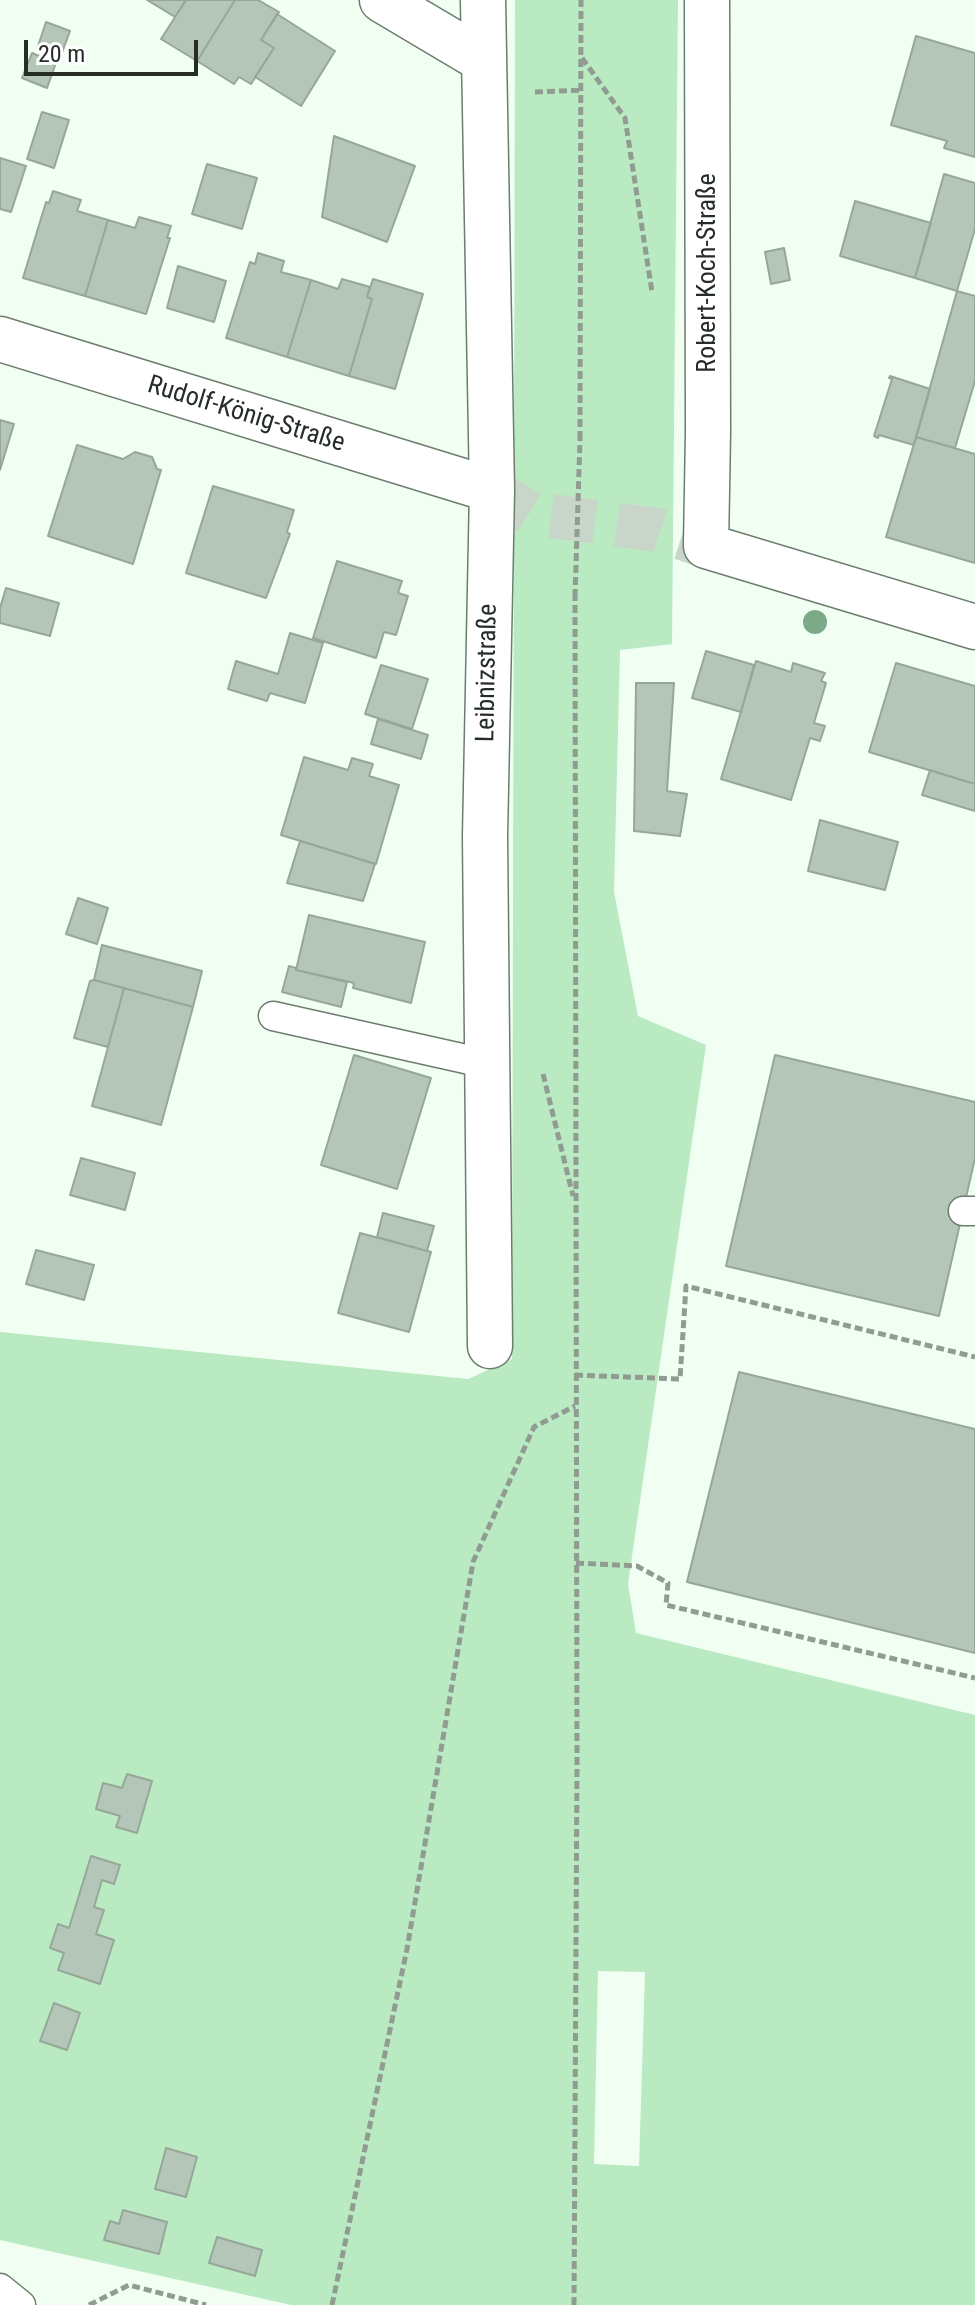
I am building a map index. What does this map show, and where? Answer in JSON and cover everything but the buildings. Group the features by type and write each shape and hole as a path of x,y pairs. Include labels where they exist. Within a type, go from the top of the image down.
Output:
{"street":[{"path":"382,0 483,60"},
{"name":"Leibnizstraße","path":"483,0 492,490 485,836 490,1346"},
{"name":"Robert-Koch-Straße","path":"707,0 706,546 975,627"},
{"name":"Rudolf-König-Straße","path":"0,339 492,490"}],"lane":[{"path":"273,1016 488,1064"},
{"path":"0,2288 21,2305"}],"path":[{"path":"574,2305 575,597 580,439 581,0"},
{"path":"581,56 625,118 653,299"},
{"path":"570,92 582,90"},
{"path":"575,1375 680,1379 686,1286 975,1357"},
{"path":"332,2305 407,1949 473,1562 534,1427 575,1406"},
{"path":"576,1563 637,1566 668,1583 666,1605 975,1678"},
{"path":"89,2305 129,2285 206,2305"}],"green space":[{"path":"515,0 678,0 672,644 620,650 614,892 638,1016 706,1045 628,1584 636,1633 975,1715 975,2305 291,2305 0,2240 0,1332 468,1379 512,1359","holes":["598,1971 645,1972 639,2166 594,2164"]}],"tunnel":[{"path":"492,490 530,513 657,530 706,546"}]}
